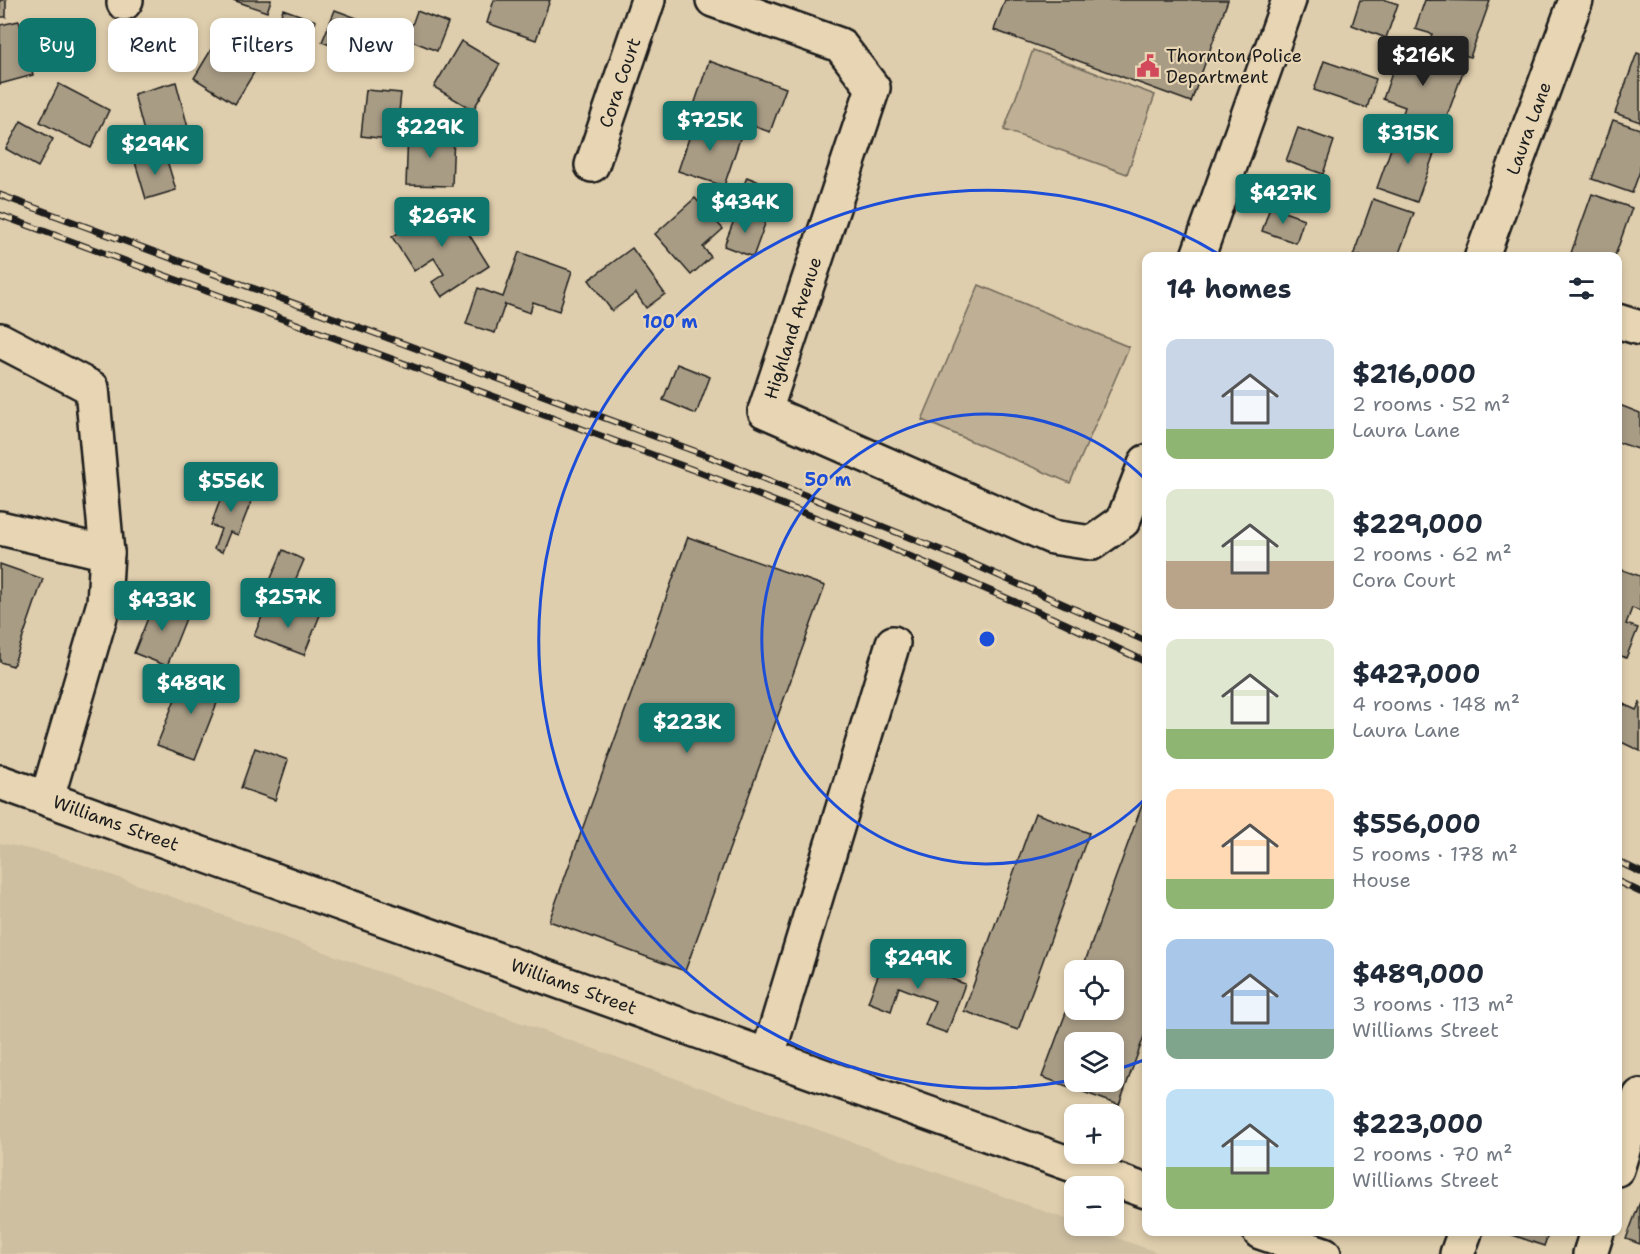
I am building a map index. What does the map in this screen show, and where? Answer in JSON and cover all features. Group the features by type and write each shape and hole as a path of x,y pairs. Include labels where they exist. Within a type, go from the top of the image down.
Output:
{"street":[{"name":"Cora Court","path":"592,165 648,0"},
{"name":"Highland Avenue","path":"713,0 840,45 873,88 765,411 1052,537 1092,543 1124,521 1142,473"},
{"path":"1199,252 1289,0"},
{"name":"Laura Lane","path":"1483,252 1576,0"},
{"path":"1622,323 1640,328"},
{"path":"0,340 92,388 107,553 104,603 47,798"},
{"path":"0,528 107,553"},
{"path":"768,1055 893,642"},
{"name":"Williams Street","path":"0,782 1142,1190"},
{"path":"1622,1153 1640,1096"},
{"path":"1277,1236 1308,1243"},
{"path":"1456,1254 1463,1236"},
{"path":"1590,1254 1596,1236"}],"shaded area":[{"path":"1033,50 1155,95 1127,174 1004,130"},
{"path":"979,285 1129,347 1070,483 922,420"},
{"path":"0,843 53,854 1064,1218 1064,1236 1111,1236 1162,1254 0,1254"}],"building":[{"path":"0,0 6,0 6,17 0,17"},
{"path":"233,0 271,0 267,12"},
{"path":"494,0 550,0 536,40 487,23"},
{"name":"Thornton Police Department","path":"1005,0 1228,0 1191,102 994,30"},
{"path":"1360,0 1386,0 1398,4 1386,38 1352,25"},
{"path":"1425,0 1490,1 1470,57 1429,42 1432,34 1415,29"},
{"path":"283,9 308,18 280,18"},
{"path":"335,10 357,18 332,18"},
{"path":"417,11 448,23 437,51 414,42 414,19"},
{"path":"18,21 18,72 32,72 33,75 0,84 0,25"},
{"path":"327,30 327,44 322,42"},
{"path":"461,41 500,64 473,110 434,87"},
{"path":"1401,47 1464,69 1442,130 1402,116 1405,107 1383,99"},
{"path":"210,52 210,72 254,72 235,104 194,78"},
{"path":"1637,53 1640,54 1640,122 1615,113"},
{"path":"709,61 786,88 770,132 694,105"},
{"path":"1324,61 1376,79 1367,108 1314,90"},
{"path":"176,82 191,139 149,150 134,94"},
{"path":"59,84 109,110 91,148 40,122"},
{"path":"366,90 401,93 396,140 361,136"},
{"path":"696,117 742,133 724,186 678,171"},
{"path":"1613,120 1640,129 1640,171 1632,193 1592,179"},
{"path":"21,121 53,139 38,167 6,149"},
{"path":"1298,128 1334,141 1323,174 1286,161"},
{"path":"1398,129 1438,142 1417,202 1377,188"},
{"path":"408,132 454,133 452,186 406,185"},
{"path":"165,154 176,190 146,199 135,162"},
{"path":"747,177 777,189 767,217 736,205"},
{"path":"1592,194 1632,208 1616,252 1571,252"},
{"path":"695,198 723,229 703,247 711,257 691,275 655,234"},
{"path":"1373,199 1414,213 1399,252 1354,252"},
{"path":"448,201 489,266 442,297 432,282 444,274 434,258 414,271 392,237"},
{"path":"1270,207 1304,219 1296,243 1262,231"},
{"path":"738,210 766,221 753,257 724,246"},
{"path":"632,248 665,294 646,308 636,293 612,311 589,280"},
{"path":"519,252 572,271 559,311 533,302 530,313 505,304 495,333 466,324 478,288 503,297"},
{"path":"677,364 710,377 696,414 663,400"},
{"path":"1622,406 1640,413 1638,449 1622,444"},
{"path":"226,484 254,494 238,535 230,532 222,552 214,549 221,529 211,525"},
{"path":"688,537 825,586 685,971 549,921"},
{"path":"283,550 304,560 290,592 269,583"},
{"path":"0,564 43,579 13,666 0,662"},
{"path":"1622,570 1640,576 1640,611 1632,608 1626,624 1638,628 1626,658 1622,656"},
{"path":"156,598 189,611 167,666 134,653"},
{"path":"291,604 320,615 304,655 254,636 265,609 286,617"},
{"path":"186,671 224,685 195,759 157,745"},
{"path":"1640,702 1640,751 1622,742 1622,703 1636,710"},
{"path":"255,748 288,760 275,800 241,788"},
{"path":"1142,805 1142,1042 1124,1091 1124,1032 1064,1032 1064,1085 1042,1077 1064,1018 1064,1020 1124,1020 1124,960 1086,960"},
{"path":"1035,813 1089,833 1018,1030 964,1011"},
{"path":"886,954 965,984 947,1033 925,1025 935,1001 899,987 891,1011 868,1002"},
{"path":"1083,1092 1124,1092 1119,1104"},
{"path":"1640,1202 1640,1244 1626,1239"},
{"path":"1515,1236 1548,1236 1544,1246"}],"railway":[{"path":"0,195 708,456 953,555 1142,639"},
{"path":"0,215 699,472 863,536 1064,623 1142,660"},
{"path":"1622,863 1640,872"},
{"path":"1622,883 1640,892"}],"place":[{"name":"Thornton Police Department","path":"1148,66"}]}
